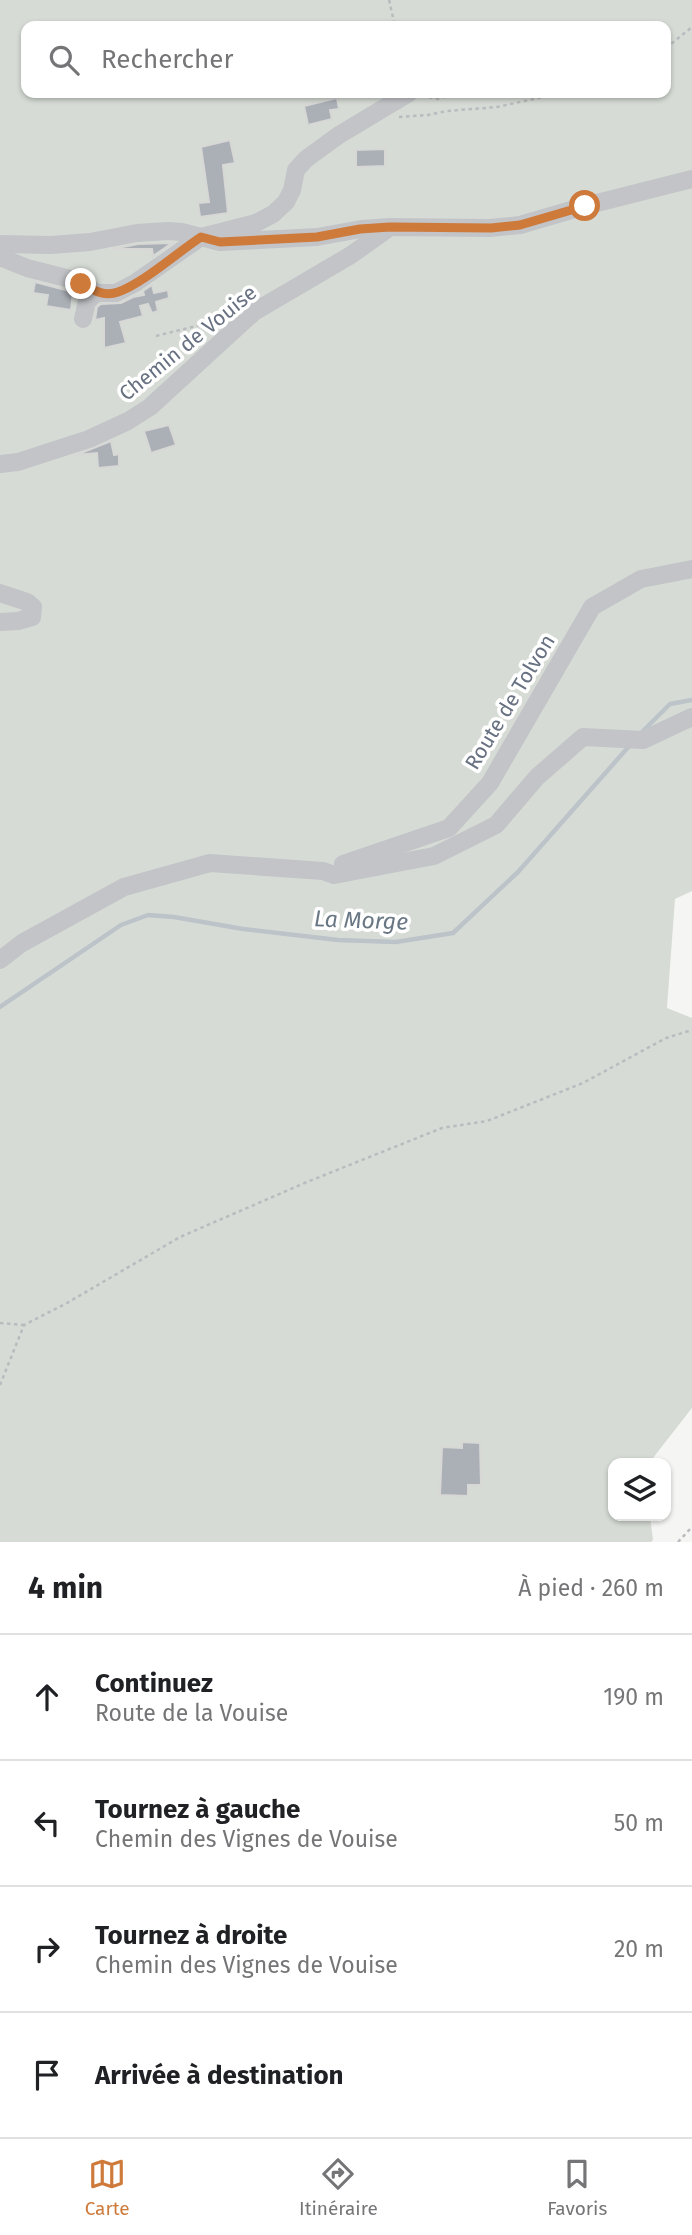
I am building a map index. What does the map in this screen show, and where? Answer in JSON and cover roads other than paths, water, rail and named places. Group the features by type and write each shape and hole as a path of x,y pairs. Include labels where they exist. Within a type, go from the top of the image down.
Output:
{"street":[{"path":"0,257 27,268 78,281 97,293 116,293 135,283 201,237 256,223 274,214 286,202 292,190 296,170 306,159 339,135 402,98"},
{"path":"0,244 90,242 137,233 168,231 220,242 317,237 390,227 491,228 520,225 692,179"},
{"name":"Chemin de Vouise","path":"0,464 89,439 128,421 150,407 254,312 351,255 390,227"},
{"path":"83,319 87,301 97,293"},
{"name":"Route de Tolvon","path":"323,871 449,828 490,783 592,607 641,579 692,569"},
{"path":"0,593 27,602 33,607 32,617 0,622"},
{"path":"0,960 22,943 124,887 210,863 323,871 334,875 434,856 496,825 537,777 583,737 643,740 692,717"}],"waterway":[{"name":"La Morge","path":"642,732 670,704 692,700"},
{"name":"La Morge","path":"0,1007 121,925 148,915 338,940 396,942 453,933 518,872 631,744"}]}
